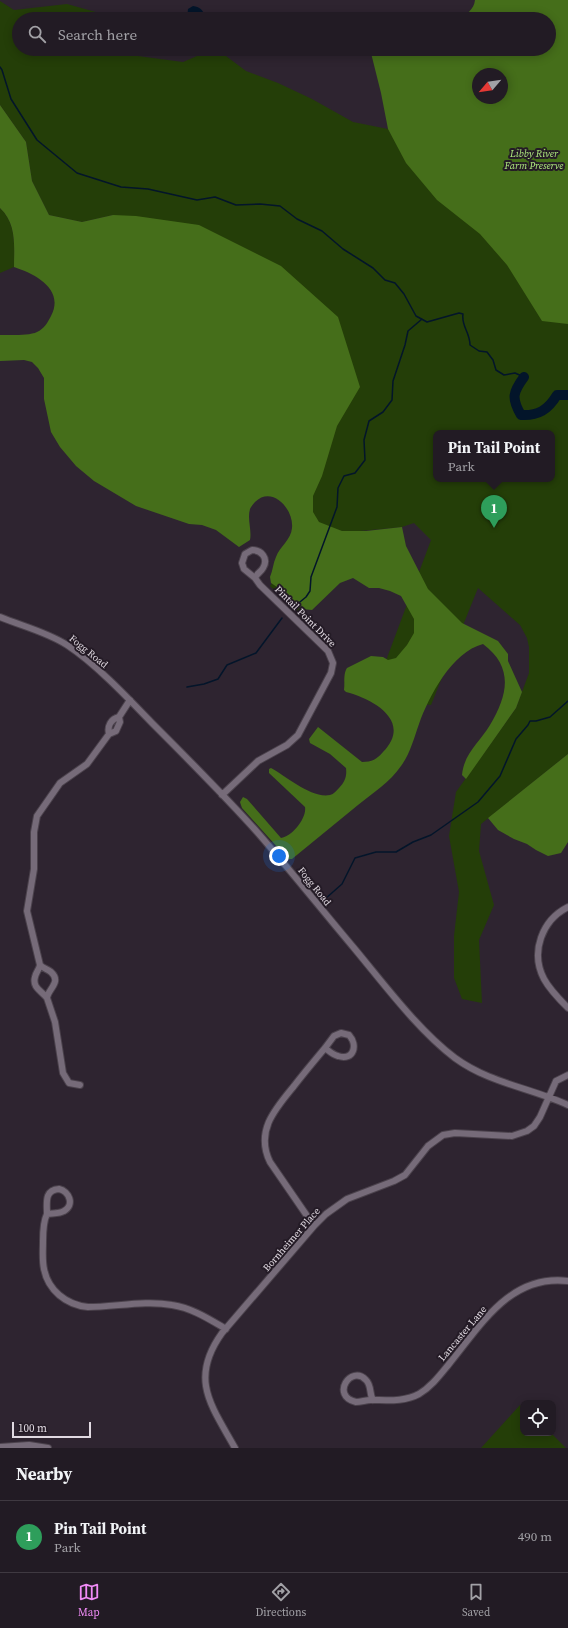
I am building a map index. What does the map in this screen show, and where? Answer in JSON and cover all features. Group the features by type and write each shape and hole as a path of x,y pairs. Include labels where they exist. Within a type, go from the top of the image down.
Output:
{"street":[{"name":"Pintail Point Drive","path":"222,795 258,761 287,745 296,738 325,687 333,667 331,655 325,647 244,569 242,562 245,554 252,550 262,554 265,561 263,568 255,578"},
{"name":"Fogg Road","path":"0,617 51,637 68,646 91,664 130,700 222,795 274,852 331,922 419,1024 442,1047 463,1064 484,1075 568,1105"},
{"path":"80,1085 69,1083 63,1073 55,1022 47,998 36,985 35,976 40,965 27,911 34,869 34,832 37,816 60,782 87,764 109,734 116,731 119,726 119,717 130,700"},
{"path":"568,907 558,913 546,927 540,943 538,956 540,967 546,981 568,1008"},
{"path":"40,965 55,977 54,986 47,998"},
{"path":"314,1226 270,1162 266,1152 264,1138 267,1126 274,1111 334,1036 340,1033 349,1035 354,1044 352,1054 344,1057 335,1055 325,1048"},
{"name":"Bornheimer Place","path":"235,1448 210,1402 205,1381 206,1370 212,1350 226,1329 314,1226 326,1214 346,1200 394,1181 404,1175 428,1146 443,1135 455,1133 512,1136 527,1131 534,1126 540,1117 556,1081 568,1075"},
{"path":"47,1214 61,1212 66,1209 70,1200 66,1192 56,1189 48,1194 46,1199 47,1214 43,1238 44,1270 51,1286 66,1300 88,1307 145,1304 171,1305 195,1312 226,1329"},
{"name":"Lancaster Lane","path":"373,1400 370,1396 369,1384 365,1378 356,1376 351,1377 346,1382 344,1392 349,1400 358,1402 401,1399 419,1394 437,1379 495,1309 508,1297 519,1290 538,1282 556,1280 568,1281"},
{"path":"0,1447 29,1445 48,1448"}],"green space":[{"name":"Libby River Farm Preserve","path":"475,0 568,0 568,324 542,321 507,265 480,234 437,200 406,163 388,129 372,56 556,56 556,12 468,12"},
{"name":"Libby River Farm Preserve","path":"0,1 14,10 67,4 96,12 12,12 12,56 138,56 183,62 197,56 226,56 246,71 278,83 312,99 353,122 388,129 391,134 495,104 508,104 508,100 568,83 568,754 481,824 479,851 494,905 479,940 482,1003 462,999 454,978 454,936 459,892 449,836 456,792 516,708 529,673 529,647 527,638 520,625 478,588 431,705 372,698 431,540 414,523 402,527 360,531 300,614 270,586 318,521 113,215 82,222 49,215 32,181 26,142 0,105"},
{"path":"0,105 26,142 32,181 49,215 82,222 113,215 136,216 199,225 281,266 338,317 360,387 337,426 322,476 313,496 313,512 319,522 342,531 366,531 402,527 406,546 428,589 462,623 498,641 508,654 508,661 522,692 516,708 466,779 462,775 466,760 490,725 501,703 504,692 504,672 500,662 483,644 461,656 443,676 435,688 423,713 412,746 397,772 381,787 292,859 288,859 242,808 240,802 243,797 247,799 281,838 290,834 298,826 304,816 305,807 269,773 269,769 271,768 299,786 315,794 330,795 339,788 345,779 346,768 330,754 310,743 309,739 318,727 362,762 371,761 381,754 391,741 394,731 392,721 386,713 377,706 344,690 345,673 347,668 371,656 383,657 388,660 396,658 407,645 414,633 414,619 401,596 379,588 369,588 353,578 340,583 312,610 302,609 283,591 271,583 270,577 275,559 290,536 292,528 292,521 286,507 275,498 268,496 262,497 252,506 249,513 250,540 239,547 216,530 202,525 189,524 136,506 94,481 76,466 60,447 51,432 44,399 44,378 38,368 32,362 24,360 0,361 0,335 24,335 39,331 49,321 54,306 54,298 51,290 39,278 14,267 14,243 12,228 5,214 0,208"},
{"path":"0,208 5,214 12,228 14,267 0,273"},
{"path":"568,754 568,842 561,853 548,856 498,830 488,818"},
{"path":"520,1405 520,1436 554,1436 566,1448 481,1448"}],"water":[{"path":"193,6 198,7 203,12 188,12 188,9"}],"waterway":[{"path":"0,67 11,99 37,140 77,173 121,187 148,189 197,200 215,197 236,205 260,204 280,206 297,219 322,231 343,249 373,268 385,280 395,283 404,294 416,316 427,322 459,313 463,314 463,322 469,336 470,345 479,351 487,352 493,360 496,370 504,375 515,373 524,377"},
{"path":"295,606 306,597 310,591 311,577 337,507 338,488 344,476 355,473 365,460 364,440 369,421 383,412 392,400 393,381 408,331 422,319"},
{"path":"524,377 517,387 515,395 516,404 521,415 533,414 542,411 550,405 557,395 568,395"},
{"path":"187,687 204,684 218,679 227,665 256,653 282,618"},
{"path":"325,899 342,884 355,858 376,852 396,852 413,842 431,835 478,802 500,776 516,739 530,721 550,717 568,701"}],"place":[{"name":"Pin Tail Point","path":"494,528"}]}
